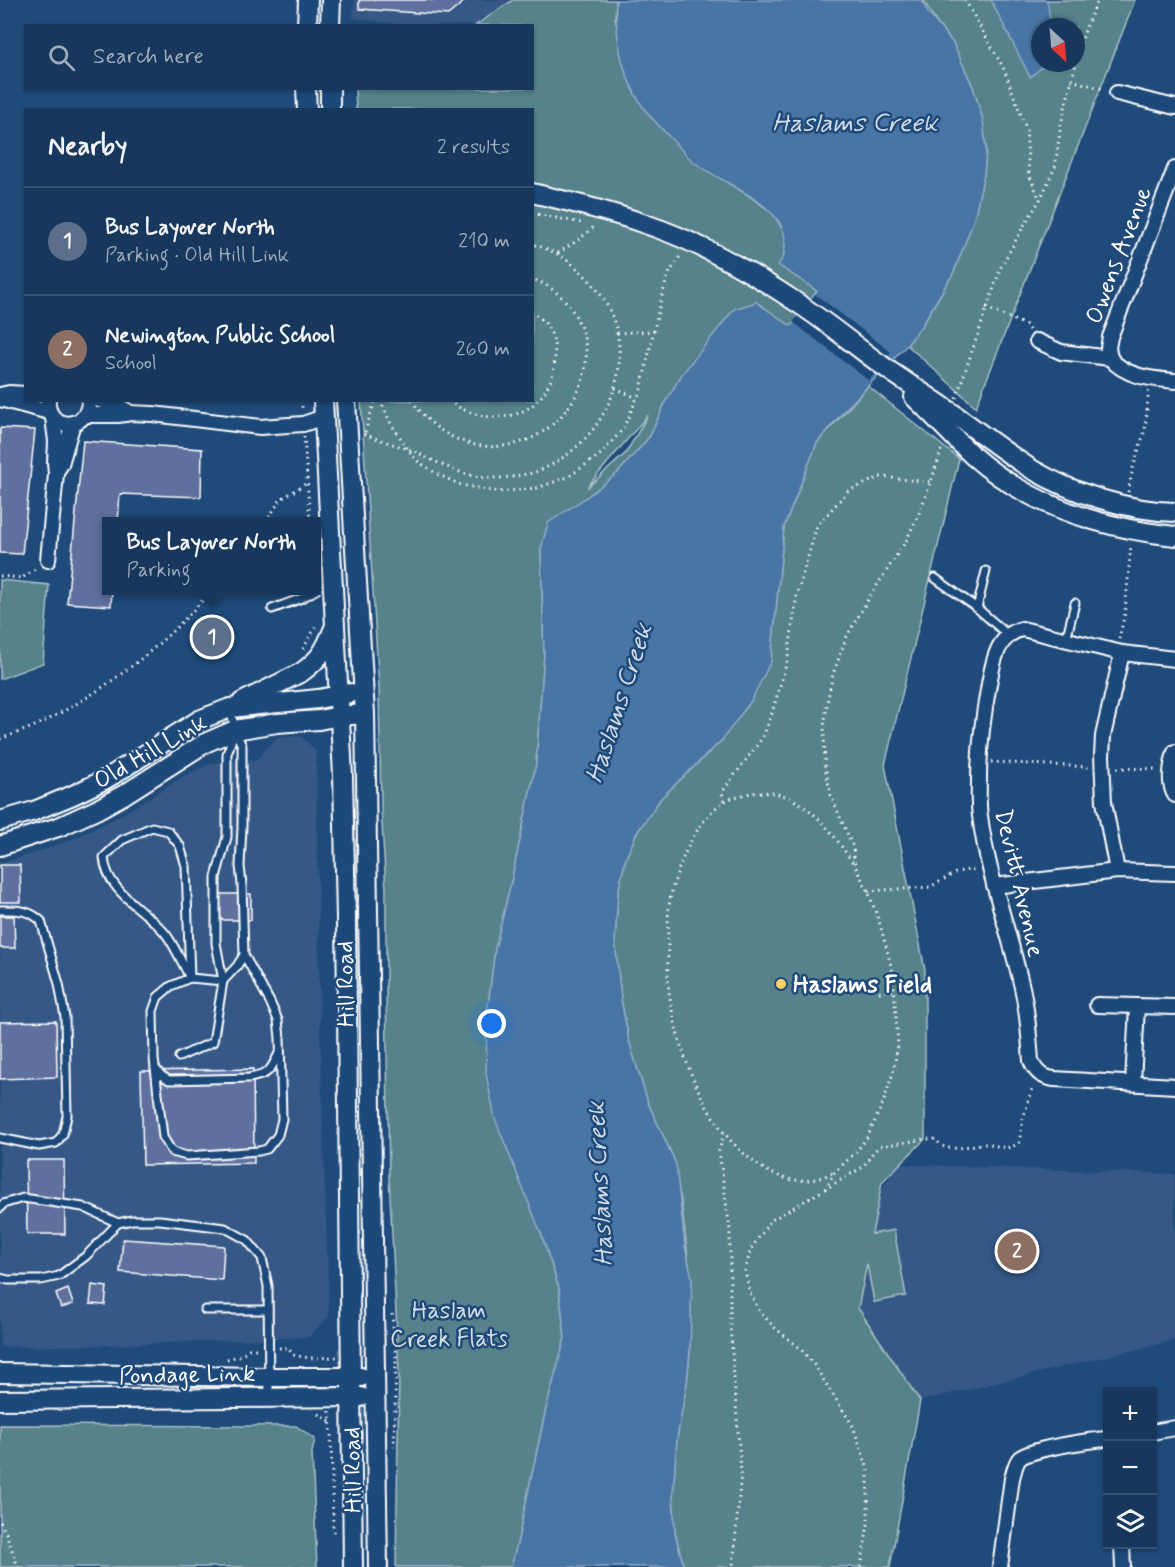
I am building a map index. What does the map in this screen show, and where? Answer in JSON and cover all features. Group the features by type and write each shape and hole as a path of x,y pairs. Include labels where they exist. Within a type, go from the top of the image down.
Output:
{"main road":[{"path":"307,24 308,0"},
{"path":"330,24 331,0"},
{"path":"306,90 307,108"},
{"path":"330,90 330,108"},
{"path":"534,193 578,203 652,226 697,245 734,264 801,305 883,366 1034,470 1097,499 1175,512"},
{"path":"883,366 973,455 999,477 1028,495 1065,512 1132,531 1175,536"},
{"path":"324,409 340,402"},
{"name":"Hill Road","path":"344,402 357,566 365,714 378,1567"},
{"name":"Hill Road","path":"324,409 329,575 327,622 338,695 343,776 353,1567"},
{"path":"230,708 311,666 320,658 326,647 327,622"},
{"name":"Old Hill Link","path":"0,821 34,811 73,795 106,778 199,720 230,708 363,692"},
{"name":"Old Hill Link","path":"0,846 61,826 96,810 205,743 235,730 277,723 365,714"},
{"name":"Pondage Link","path":"0,1372 375,1377"},
{"name":"Pondage Link","path":"0,1400 375,1397"}],"street":[{"path":"1117,93 1175,107"},
{"name":"Owens Avenue","path":"1110,358 1108,348 1110,337 1173,179"},
{"path":"1037,340 1061,352 1110,358 1125,372 1147,378 1175,381"},
{"path":"0,394 24,394"},
{"path":"0,399 50,410 59,422 66,424 79,419 130,413 261,427 303,424 324,409"},
{"path":"56,474 79,419 88,409 88,402"},
{"path":"105,402 130,413"},
{"path":"48,560 56,474 56,441 50,410"},
{"path":"1008,635 1022,629 1119,653 1175,659"},
{"name":"Devitt Avenue","path":"1008,635 994,660 981,730 980,816 993,883 1020,979 1026,1008 1031,1061 1037,1072"},
{"path":"1117,871 1104,802 1102,745 1119,653"},
{"path":"1175,752 1171,784 1175,795"},
{"path":"993,883 1117,871 1175,873"},
{"path":"1097,1005 1175,1007"},
{"path":"1133,1083 1137,1006"},
{"path":"1037,1072 1041,1076 1054,1079 1175,1086"},
{"path":"1157,1431 1175,1428"},
{"path":"1000,1567 1012,1478 1019,1458 1028,1453 1103,1440"},
{"path":"1122,1549 1123,1567"}],"lane":[{"path":"977,608 986,571"},
{"path":"935,578 977,608 1008,635"},
{"path":"272,609 307,595"},
{"path":"1066,640 1075,603"},
{"path":"223,981 190,978 171,986 158,996 153,1011 155,1067 163,1137 172,1152 187,1156 267,1149 278,1135 282,1119 278,1020 244,955 240,866 242,746 235,730 230,708"},
{"path":"179,1057 213,1042 223,981 216,943 216,877 227,837 226,754 235,730"},
{"path":"227,802 242,803"},
{"path":"152,827 168,831 180,846 186,866 190,978 166,933 115,886 105,868 104,857 122,840 152,827"},
{"path":"227,837 241,837"},
{"path":"0,910 18,910 34,914 41,921 59,984 65,1017 67,1116 63,1134 57,1143 39,1146 0,1138"},
{"path":"223,981 244,955"},
{"path":"155,1067 162,1076 169,1080 249,1078 261,1076 272,1069 280,1050"},
{"path":"0,1208 3,1204 23,1198 83,1207 118,1223"},
{"path":"0,1278 41,1280 59,1276 86,1256 118,1223 132,1220 160,1220 225,1228 247,1240 262,1258 268,1286 269,1397"},
{"path":"205,1310 268,1310"}],"path":[{"path":"965,0 1003,67 1026,128 1029,174 1040,200"},
{"path":"1085,34 1099,0"},
{"path":"957,390 1001,267 1040,200 1055,167 1061,124 1073,72"},
{"path":"1071,80 1117,93"},
{"path":"534,213 595,226 558,253"},
{"path":"375,402 364,434 409,450 442,466 480,478 504,478 537,472 564,457 591,434 605,412 615,388 620,359 617,333 607,306 597,289 578,268 558,253 534,245"},
{"path":"381,402 391,424 416,460 437,474 461,485 498,492 537,488 568,477 601,454 623,429 641,389 668,275 681,255"},
{"path":"413,402 420,413 442,431 457,441 480,447 511,445 532,439 558,422 572,405 583,382 587,359 583,330 573,310 559,293 534,280"},
{"path":"986,308 1026,325 1037,340"},
{"path":"452,402 464,410 483,417 501,418 520,412 535,403 545,393 555,366 555,348 548,327 534,314"},
{"path":"617,333 654,332"},
{"path":"1125,505 1133,468 1145,430 1149,398 1147,378"},
{"path":"615,388 637,398"},
{"path":"855,866 853,847 831,796 825,766 824,726 828,698 833,674 848,636 870,596 906,541 918,516 942,447"},
{"path":"306,460 310,517"},
{"path":"724,801 722,792 763,737 772,713 788,658 796,594 817,526 848,491 880,477 931,482"},
{"path":"269,517 281,499 307,483"},
{"path":"1119,653 1132,531"},
{"path":"0,576 21,578 48,560"},
{"path":"0,739 38,725 76,704 124,672 165,637 208,595"},
{"path":"301,653 327,622"},
{"path":"979,761 1172,769"},
{"path":"825,1189 834,1173 856,1152 868,1136 893,1073 898,1044 893,973 880,924 868,891 836,837 817,816 791,798 765,791 740,795 724,801 714,809 699,828 686,850 676,878 669,907 668,959 669,990 674,1016 680,1039 709,1110 724,1133 754,1164 774,1175 794,1180 815,1179 834,1173"},
{"path":"868,891 930,887 957,872 975,869 993,883"},
{"path":"879,992 894,990"},
{"path":"861,1567 868,1524 868,1469 854,1426 814,1365 800,1348 775,1328 760,1312 750,1293 745,1271 751,1249 770,1221 863,1167 874,1151 881,1146 889,1143 936,1139 939,1145 949,1149 986,1144 1000,1148 1012,1148 1019,1143 1023,1119 1037,1072"},
{"path":"724,1133 719,1151 730,1230 730,1324 741,1473 733,1567"},
{"path":"217,1359 239,1356 249,1349 288,1348 293,1355 309,1358 330,1357"},
{"path":"330,1422 333,1526 338,1545"},
{"path":"0,1522 18,1567"}],"shaded area":[{"path":"355,0 511,0 476,24 396,24 353,18"},
{"path":"301,736 316,751 320,1029 329,1316 309,1337 0,1347 0,864 75,838 126,812 186,775 211,763 256,760 276,738"},
{"path":"898,1164 1175,1174 1175,1340 920,1401 907,1391 865,1331 854,1284 863,1219"}],"green space":[{"name":"Haslam Creek Flats","path":"513,0 616,0 615,18 633,91 649,115 694,162 773,213 786,235 784,257 779,265 817,291 791,326 756,302 667,399 650,436 618,473 549,523 541,549 544,654 536,764 495,949 487,1014 542,1236 559,1288 565,1338 545,1413 511,1567 396,1567 399,1371 389,1176 386,890 381,808 379,688 361,402 534,402 534,108 356,108 355,90 534,90 534,24 477,24","holes":["648,415 626,453 588,486"]},
{"path":"923,0 1135,0 976,407 907,345 954,272 974,219 984,174 986,149 983,120 973,87 953,43 936,22"},
{"path":"868,386 959,459 885,765 925,970 925,1139 882,1182 872,1234 894,1230 906,1296 874,1302 867,1264 858,1308 920,1401 890,1567 684,1567 675,1533 673,1494 677,1438 687,1383 690,1350 691,1282 681,1201 672,1155 648,1103 629,1041 621,999 615,941 618,893 625,861 636,834 661,798 722,740 771,661 784,527 817,443"},
{"path":"0,580 49,585 43,663 0,679"},
{"path":"0,1425 296,1426 315,1439 312,1452 317,1567 0,1567"}],"water":[{"name":"Haslams Creek","path":"616,0 922,0 928,13 953,43 973,87 983,120 986,149 984,174 974,219 954,272 907,345 817,443 784,527 771,661 751,701 722,740 661,798 636,834 625,861 618,893 615,941 621,999 629,1041 648,1103 676,1164 685,1246 692,1278 690,1350 687,1383 677,1438 673,1494 675,1533 684,1567 511,1567 545,1413 565,1338 559,1288 542,1236 495,1119 486,1074 487,1014 495,949 536,764 544,654 541,549 548,523 618,473 650,436 667,399 682,374 734,309 756,302 791,326 817,291 778,265 784,255 785,244 783,230 776,218 750,196 691,160 641,104 622,61 617,31"},
{"path":"991,0 1047,0 1050,18 1031,18 1031,72 1036,72 1030,77"}],"pier":[{"path":"815,294 891,352 869,381 793,322"}],"building":[{"path":"359,0 466,0 448,15 359,9"},
{"path":"0,428 35,430 22,554 0,553"},
{"path":"83,441 202,449 201,497 120,494 118,517 102,517 102,595 112,595 111,606 67,603"},
{"path":"0,865 20,865 21,902 0,902"},
{"path":"218,894 251,894 251,920 219,920"},
{"path":"0,916 14,916 15,948 0,948"},
{"path":"56,1021 57,1077 0,1079 0,1022"},
{"path":"253,1069 254,1163 143,1165 141,1071"},
{"path":"26,1160 64,1160 65,1234 27,1234"},
{"path":"123,1239 224,1246 222,1280 120,1272"},
{"path":"92,1285 107,1287 105,1305 90,1304"},
{"path":"68,1289 73,1304 61,1308 56,1294"}],"place":[{"name":"Bus Layover North","path":"212,637"},
{"name":"Haslams Field","path":"781,984"},
{"name":"Newington Public School","path":"1017,1251"}]}
